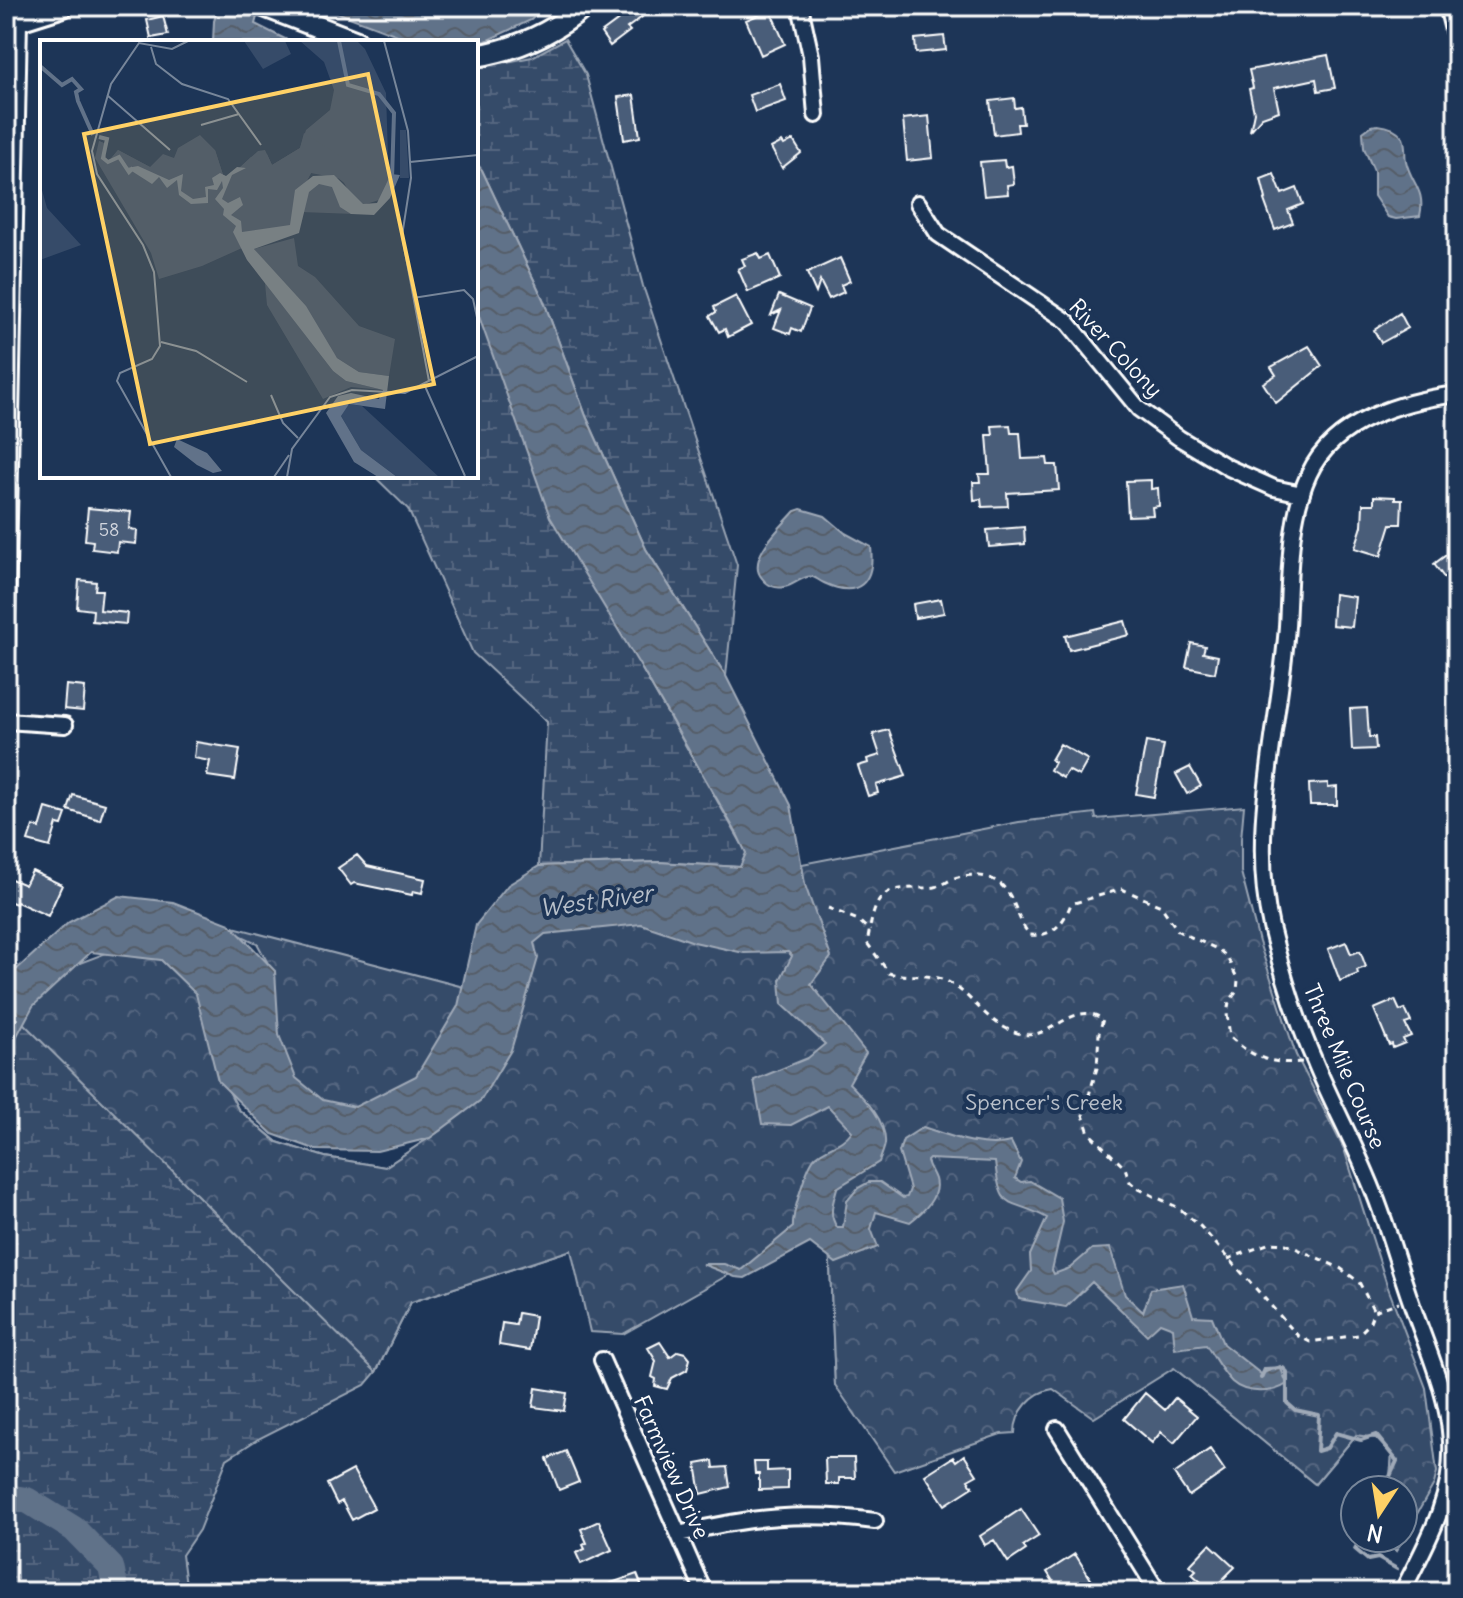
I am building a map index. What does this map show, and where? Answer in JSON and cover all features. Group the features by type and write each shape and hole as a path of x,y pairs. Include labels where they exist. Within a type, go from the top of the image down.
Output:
{"main road":[{"path":"265,6 352,40"},
{"path":"478,56 524,44 571,18 585,6"},
{"path":"13,22 53,7"}],"street":[{"path":"800,6 811,56 816,115"},
{"path":"1447,6 1457,46"},
{"path":"6,667 13,22"},
{"name":"River Colony","path":"918,203 938,234 1067,321 1139,409 1229,468 1274,488 1302,494"},
{"name":"Three Mile Course","path":"1402,1592 1443,1507 1451,1475 1449,1424 1441,1390 1367,1176 1314,1059 1288,989 1265,894 1262,844 1284,671 1295,529 1309,473 1319,457 1357,426 1386,410 1457,394"},
{"path":"6,721 65,725"},
{"name":"Farmview Drive","path":"602,1360 704,1592"},
{"path":"1057,1429 1158,1592"},
{"path":"679,1534 724,1523 770,1517 832,1515 875,1521"}],"path":[{"path":"1228,1259 1270,1243 1286,1244 1340,1268 1359,1282 1374,1311 1369,1324 1358,1335 1310,1342 1298,1336 1228,1259 1201,1227 1179,1208 1130,1182 1125,1168 1089,1133 1083,1115 1097,1068 1103,1019 1075,1014 1056,1026 1032,1035 1021,1034 986,1016 944,980 889,973 867,943 876,906 887,893 934,887 957,877 981,876 995,880 1007,891 1021,926 1030,935 1040,936 1056,930 1071,904 1122,889 1161,906 1178,931 1219,950 1227,957 1238,980 1237,991 1229,1002 1227,1014 1230,1037 1249,1054 1271,1061 1300,1063 1314,1059"},
{"path":"828,908 858,920 870,931"},
{"path":"1374,1311 1410,1299"}],"green space":[{"path":"565,39 586,75 643,286 737,565 726,676 646,549 586,416 543,299 478,165 478,68 532,57"},
{"path":"478,311 642,669 747,853 740,867 658,862 539,866 547,722 473,653 408,509 376,478 478,478"},
{"name":"Spencer's Creek","path":"1244,806 1241,872 1259,942 1296,1055 1344,1149 1387,1285 1426,1388 1437,1472 1419,1510 1419,1474 1390,1474 1392,1455 1376,1438 1356,1435 1315,1484 1174,1368 1094,1418 1053,1389 1045,1391 1021,1411 1015,1433 1001,1434 894,1471 835,1385 829,1241 819,1221 741,1274 730,1274 623,1334 590,1332 571,1250 411,1302 376,1372 16,1016 77,964 135,942 195,953 215,1064 238,1109 277,1142 325,1157 385,1167 441,1130 504,1030 529,932 805,885 802,864 1019,822 1095,813 1096,819"},
{"path":"210,921 475,990 436,1079 336,1117 283,1090 270,967 257,943"},
{"path":"831,979 1377,1408 1402,1474 1390,1474 1392,1455 1376,1438 1356,1435 1315,1484 1174,1368 835,1385 829,1241 819,1221 662,1312 571,1250 411,1302 376,1372 365,1385 258,1439 227,1459 199,1530 182,1555 187,1592 6,1592 6,1044 16,1016 215,1064 238,1109 277,1142 325,1157 385,1167 441,1130 504,1030"}],"water":[{"path":"219,6 260,6 255,24 287,40 213,40"},
{"path":"320,6 546,6 531,20 486,41 411,40"},
{"path":"1378,125 1394,129 1404,139 1408,169 1421,199 1420,216 1388,217 1374,196 1374,171 1364,148 1363,132"},
{"path":"478,165 543,299 586,416 646,549 726,676 791,805 805,885 831,957 811,984 866,1053 849,1083 873,1110 885,1135 879,1162 837,1188 832,1213 837,1227 843,1227 847,1201 858,1188 869,1182 880,1182 903,1198 907,1197 910,1189 899,1152 903,1140 923,1127 978,1143 1011,1142 1021,1162 1015,1178 1021,1182 1030,1181 1059,1198 1063,1222 1052,1270 1054,1274 1070,1268 1092,1249 1110,1248 1125,1295 1143,1312 1151,1289 1183,1284 1193,1316 1212,1317 1223,1344 1261,1374 1280,1366 1287,1384 1274,1390 1259,1391 1238,1386 1225,1374 1206,1345 1175,1349 1173,1328 1160,1323 1147,1335 1092,1282 1066,1307 1019,1299 1017,1291 1031,1271 1030,1255 1047,1218 1004,1197 995,1162 929,1159 927,1161 936,1186 933,1198 925,1209 910,1222 876,1212 871,1229 878,1247 836,1263 810,1243 745,1278 702,1264 724,1264 741,1270 793,1227 801,1190 812,1161 852,1131 828,1106 791,1125 762,1124 754,1080 808,1058 825,1044 782,1004 780,980 792,956 788,952 744,953 694,942 641,924 545,934 534,943 538,958 511,1050 481,1100 430,1138 377,1151 317,1150 272,1134 218,1081 196,994 161,960 91,952 33,1006 6,1056 6,979 69,922 119,896 173,902 230,924 275,971 279,1035 296,1078 323,1100 355,1107 416,1076 458,1006 476,925 508,885 539,866 658,862 740,867 746,853 737,834 550,517 478,314"},
{"path":"801,509 825,516 845,533 871,547 870,570 862,584 855,588 836,588 809,577 777,587 762,578 758,562 767,543 795,511"}],"building":[{"path":"635,8 642,17 610,46 601,33"},
{"path":"770,10 785,44 761,55 746,20"},
{"path":"163,16 168,35 151,38 147,20"},
{"path":"944,36 946,50 916,53 915,39"},
{"path":"1328,55 1335,88 1318,91 1316,79 1274,88 1279,111 1262,117 1250,131 1254,112 1249,70"},
{"path":"780,84 786,101 755,112 749,95"},
{"path":"634,95 640,137 624,140 618,97"},
{"path":"1014,98 1015,108 1021,107 1023,124 1017,124 1018,132 994,135 990,101"},
{"path":"929,116 933,158 907,161 903,119"},
{"path":"793,140 801,153 782,168 771,148"},
{"path":"1004,160 1005,167 1012,166 1014,184 1007,185 1008,194 984,196 980,162"},
{"path":"1274,174 1282,194 1297,188 1303,204 1288,210 1293,223 1275,230 1264,200 1261,179"},
{"path":"758,253 761,259 770,255 780,278 748,292 738,269 745,266 742,259"},
{"path":"840,258 850,281 841,285 844,292 829,299 820,281 816,293 807,273"},
{"path":"779,295 810,308 801,332 792,328 790,334 774,328 781,310 771,315"},
{"path":"736,296 751,325 728,337 725,329 719,332 710,316 716,312 714,307"},
{"path":"1400,313 1408,328 1381,343 1374,330"},
{"path":"1309,346 1322,366 1276,403 1263,383 1276,375 1271,367"},
{"path":"1010,425 1011,433 1020,433 1022,459 1047,458 1048,465 1057,465 1059,490 1007,493 1008,506 982,507 981,499 974,500 973,482 980,482 979,474 990,474 987,435 993,435 992,426"},
{"path":"1151,480 1151,489 1158,488 1159,506 1152,507 1153,515 1128,516 1126,481"},
{"path":"1374,496 1402,500 1401,524 1391,524 1381,556 1355,548 1362,526 1363,504 1374,504"},
{"path":"88,508 131,512 129,529 137,530 136,544 118,542 117,552 92,549 93,541 85,540"},
{"path":"1024,527 1025,544 989,547 987,530"},
{"path":"1457,547 1457,595 1434,564"},
{"path":"79,580 96,582 95,590 102,590 100,610 127,613 126,624 92,621 93,610 77,608"},
{"path":"1334,594 1355,597 1352,627 1332,625"},
{"path":"941,599 944,613 915,618 913,604"},
{"path":"1125,621 1129,635 1069,650 1065,636"},
{"path":"1191,643 1205,646 1203,653 1218,656 1215,673 1186,667"},
{"path":"66,685 85,687 83,711 64,709"},
{"path":"1367,708 1369,737 1375,737 1376,749 1352,750 1350,709"},
{"path":"889,730 906,776 876,785 878,793 868,796 858,766 880,755 873,734"},
{"path":"196,742 240,749 235,780 207,776 210,761 194,758"},
{"path":"1146,742 1164,745 1154,797 1136,794"},
{"path":"1060,744 1088,760 1079,776 1068,770 1063,778 1050,770 1054,762 1051,760"},
{"path":"1190,767 1201,786 1187,794 1176,774"},
{"path":"1328,783 1328,788 1337,787 1337,805 1310,805 1309,784"},
{"path":"73,795 105,804 100,820 68,810"},
{"path":"46,808 66,814 62,825 57,824 50,847 28,841 33,826 40,828"},
{"path":"357,855 367,866 425,879 422,893 413,891 412,895 354,883 351,885 338,868"},
{"path":"32,871 62,885 48,916 6,900 9,878 25,885"},
{"path":"1346,942 1351,954 1360,951 1366,967 1340,981 1328,949"},
{"path":"1395,1000 1400,1011 1405,1009 1411,1022 1405,1024 1411,1036 1403,1039 1405,1043 1393,1048 1374,1009"},
{"path":"518,1313 535,1316 530,1350 499,1345 502,1323 516,1325"},
{"path":"660,1342 670,1357 678,1351 690,1359 687,1370 672,1378 667,1389 655,1386 656,1379 652,1377 656,1361 648,1348"},
{"path":"536,1388 567,1393 564,1411 533,1407"},
{"path":"1145,1393 1165,1410 1175,1398 1197,1416 1174,1443 1161,1432 1152,1443 1124,1419"},
{"path":"1210,1449 1225,1471 1189,1496 1174,1474"},
{"path":"566,1451 579,1482 559,1490 547,1459"},
{"path":"964,1455 977,1475 968,1480 973,1487 945,1505 925,1475 953,1457 956,1461"},
{"path":"825,1458 854,1458 855,1478 839,1478 839,1484 826,1484"},
{"path":"713,1461 714,1468 727,1467 730,1487 701,1494 696,1464"},
{"path":"754,1462 767,1462 767,1471 788,1470 788,1489 759,1490 759,1474 755,1474"},
{"path":"353,1470 374,1508 352,1520 342,1501 337,1504 327,1484"},
{"path":"1021,1509 1039,1536 1023,1546 1026,1550 1008,1562 994,1540 985,1545 980,1536"},
{"path":"599,1521 612,1550 581,1564 576,1553 585,1549 583,1545 587,1543 581,1529"},
{"path":"1210,1544 1235,1567 1219,1583 1222,1585 1216,1592 1192,1574 1196,1570 1190,1565"},
{"path":"1075,1554 1099,1592 1060,1592 1047,1572"},
{"path":"637,1574 644,1592 591,1590"}],"waterway":[{"path":"1261,1378 1265,1369 1283,1368 1287,1372 1287,1403 1295,1410 1319,1415 1317,1451 1327,1448 1336,1433 1361,1440 1376,1435 1397,1461 1391,1474"},
{"name":"West River","path":"6,1497 27,1500 74,1529 111,1567 116,1592"},
{"path":"1361,1554 1368,1560 1378,1558 1397,1569"},
{"path":"1423,1584 1433,1592"}]}
